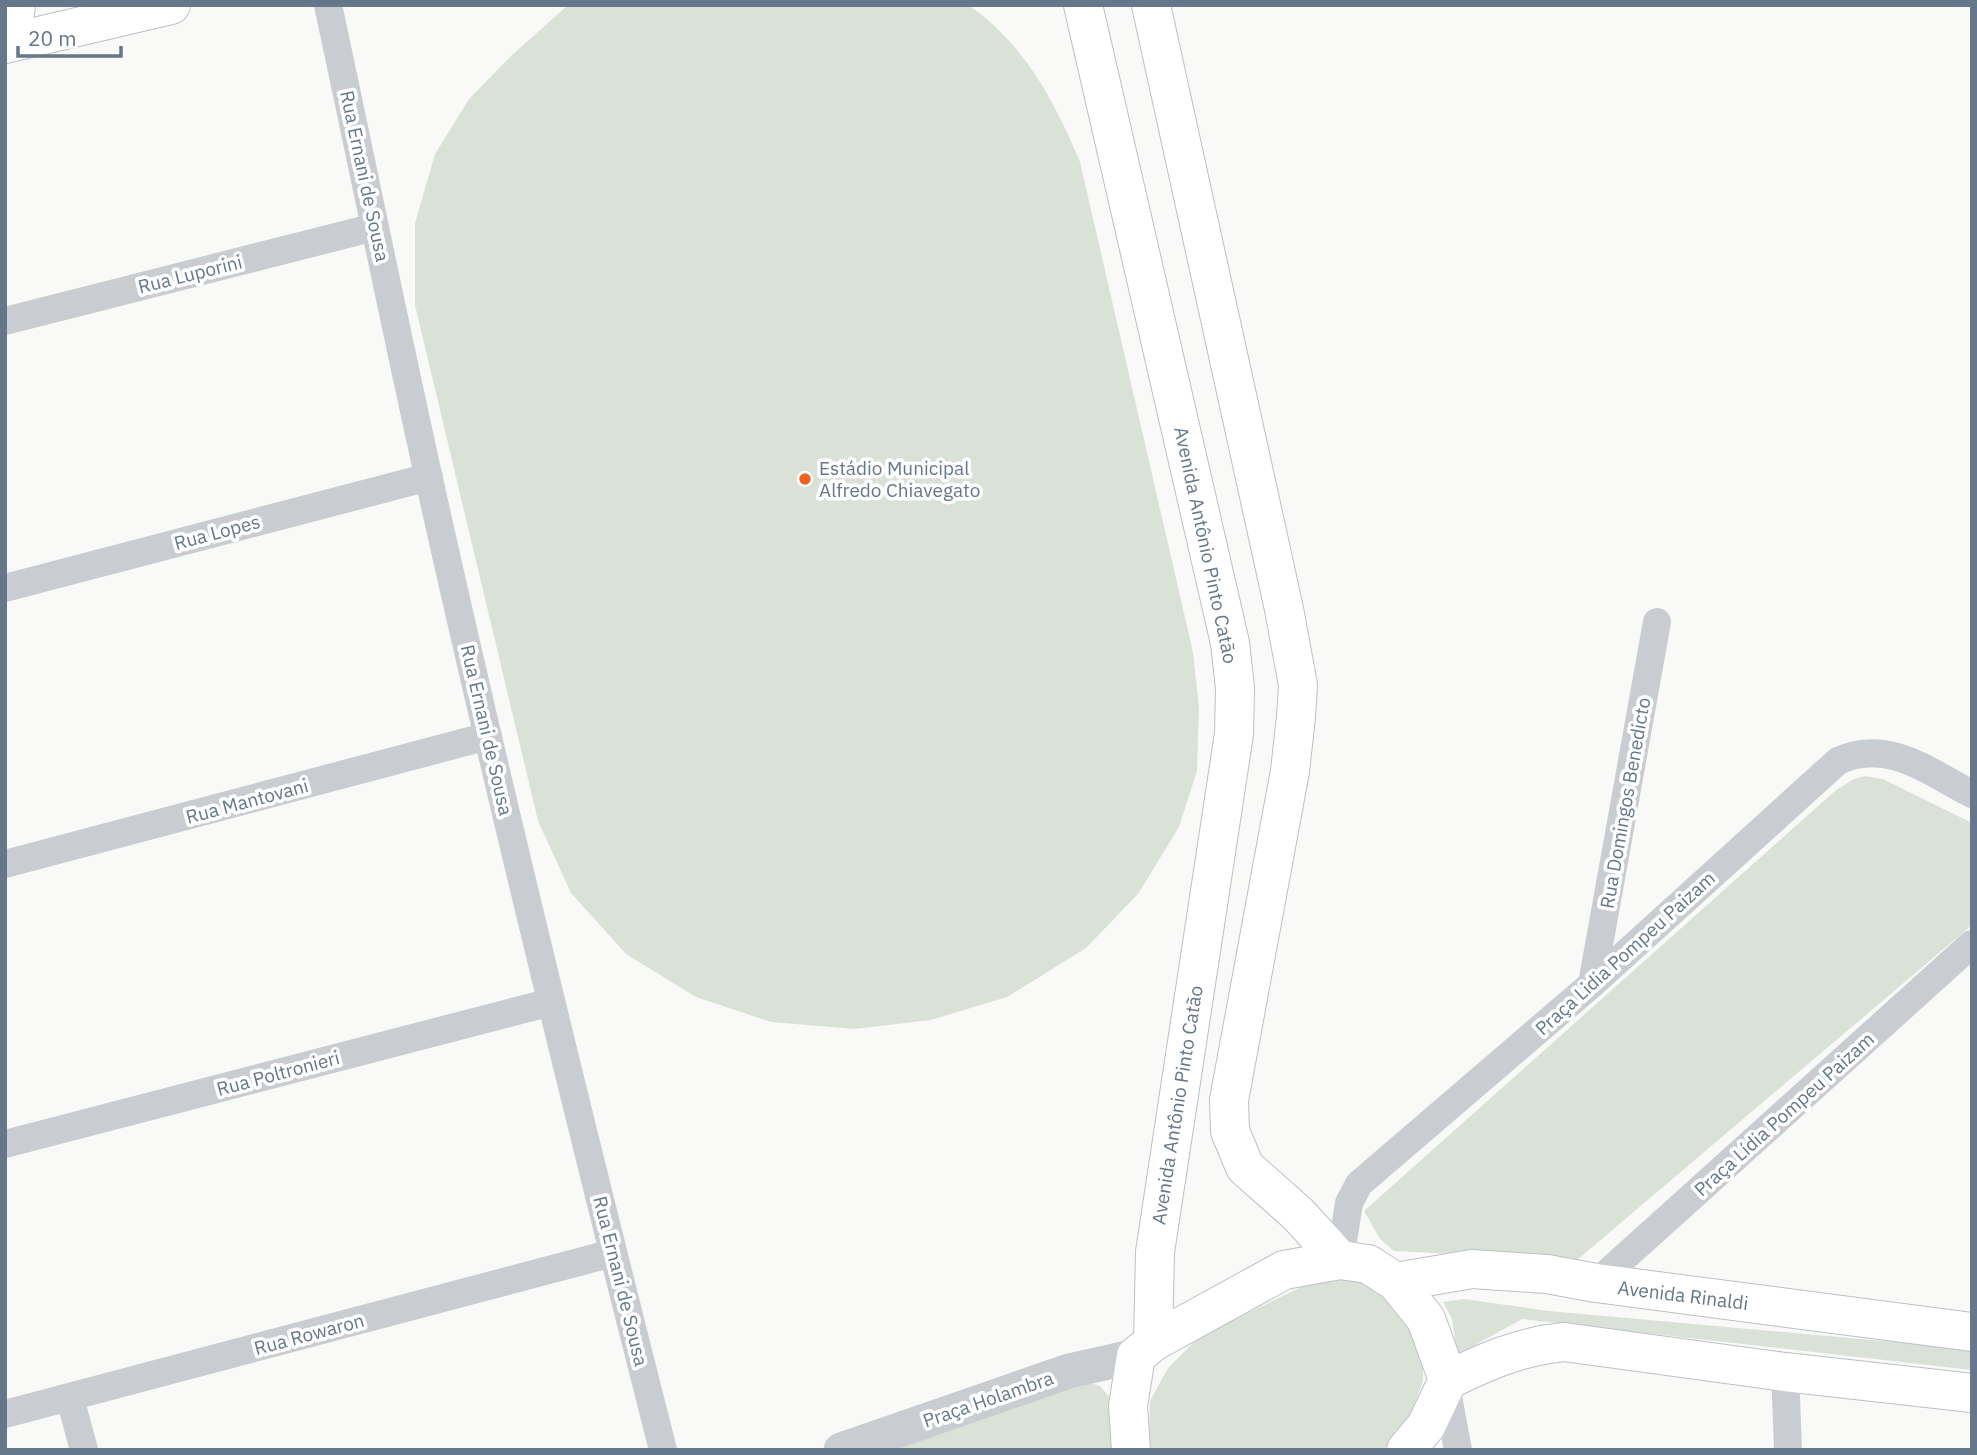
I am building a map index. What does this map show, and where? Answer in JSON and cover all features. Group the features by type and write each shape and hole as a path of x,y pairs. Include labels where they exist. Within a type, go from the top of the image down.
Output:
{"main road":[{"path":"5,43 12,32 16,5"},
{"path":"5,43 171,5"},
{"name":"Avenida Antônio Pinto Catão","path":"1083,5 1230,643 1235,688 1234,734 1155,1252 1145,1349"},
{"path":"1151,5 1284,609 1298,685 1290,771 1229,1100 1230,1131 1245,1167 1298,1214 1340,1260"},
{"path":"1131,1450 1128,1406 1145,1349 1284,1270 1340,1260 1368,1264 1396,1282 1426,1319 1447,1383"},
{"name":"Avenida Rinaldi","path":"1396,1282 1472,1269 1547,1274 1596,1283 1972,1332"},
{"path":"1406,1450 1426,1426 1447,1383 1499,1355 1532,1345 1564,1342 1785,1372 1972,1393"}],"street":[{"name":"Rua Ernani de Sousa","path":"328,5 429,477 488,736 551,1002 663,1450"},
{"name":"Rua Luporini","path":"5,321 375,227"},
{"name":"Rua Lopes","path":"5,588 429,477"},
{"name":"Rua Domingos Benedicto","path":"1592,984 1657,622"},
{"name":"Rua Mantovani","path":"5,864 488,736"},
{"name":"Praça Lidia Pompeu Paizam","path":"1340,1260 1349,1203 1359,1184 1592,984 1838,761 1872,750 1895,754 1972,794"},
{"name":"Praça Lídia Pompeu Paizam","path":"1596,1283 1972,944"},
{"name":"Rua Poltronieri","path":"5,1143 551,1002"},
{"name":"Rua Rowaron","path":"5,1414 613,1253"},
{"name":"Praça Holambra","path":"841,1450 1069,1370 1145,1349"},
{"path":"1785,1372 1788,1450"},
{"path":"1447,1383 1458,1450"},
{"path":"70,1398 84,1450"}],"shaded area":[{"name":"Estádio Municipal Alfredo Chiavegato","path":"568,5 968,5 1006,37 1036,75 1080,162 1193,652 1199,708 1197,771 1179,827 1138,894 1086,948 1007,997 931,1020 854,1029 771,1022 696,997 626,954 571,893 538,821 415,305 415,223 435,154 469,99 512,55"},
{"path":"1865,776 1883,779 1972,823 1972,925 1577,1260 1394,1251 1380,1239 1364,1211 1836,790"},
{"path":"1348,1278 1380,1289 1423,1347 1423,1381 1410,1417 1384,1449 1152,1450 1149,1440 1150,1401 1168,1368 1199,1337 1307,1284"},
{"path":"1464,1299 1549,1311 1972,1349 1972,1370 1522,1319 1457,1355 1452,1319 1443,1302"},
{"path":"1082,1381 1100,1386 1120,1410 1116,1450 880,1450"}],"place":[{"name":"Estádio Municipal Alfredo Chiavegato","path":"805,479"}]}
